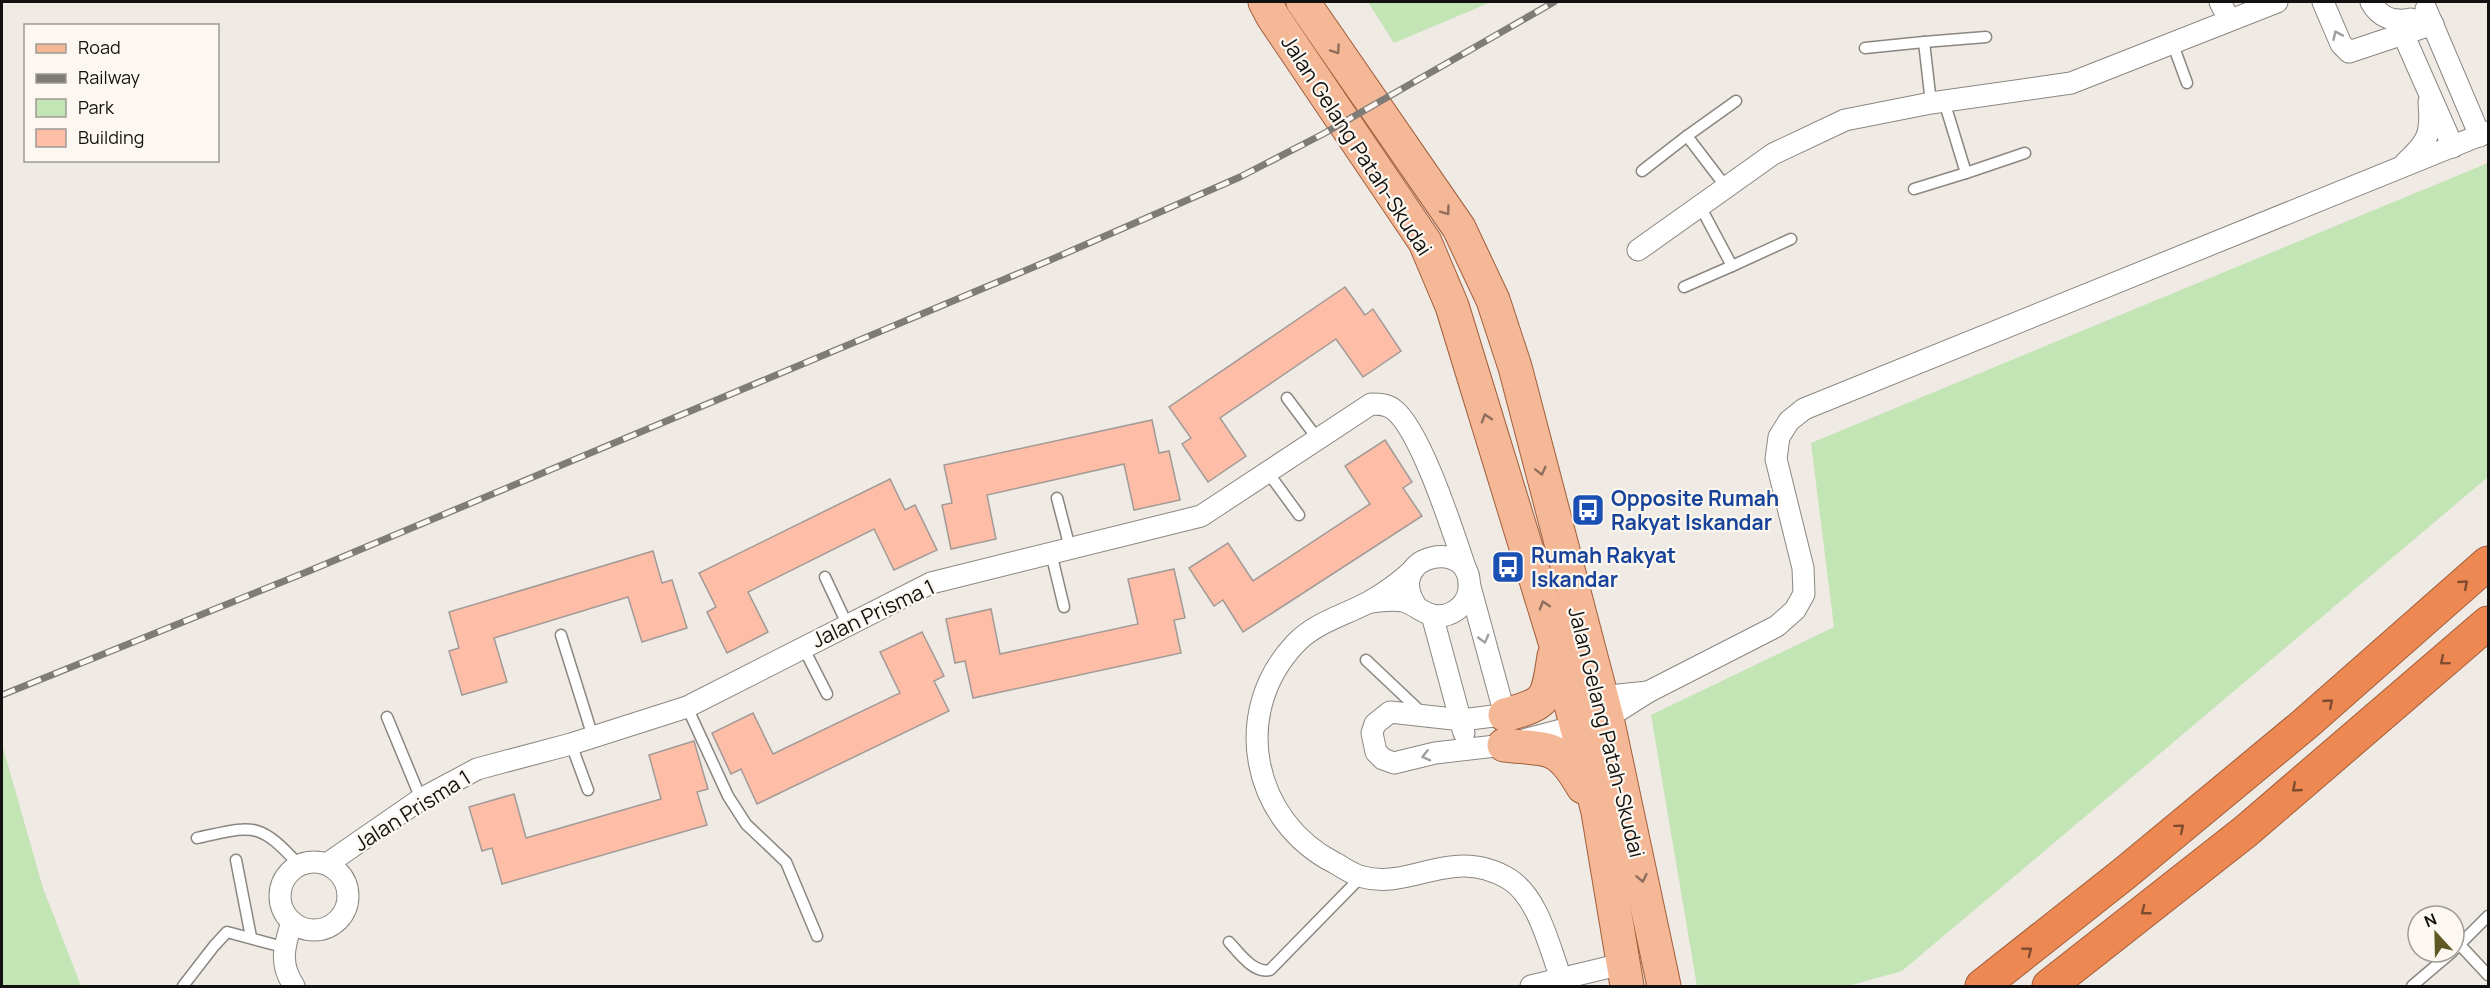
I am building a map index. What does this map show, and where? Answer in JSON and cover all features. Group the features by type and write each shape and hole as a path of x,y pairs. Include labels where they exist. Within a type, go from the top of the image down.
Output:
{"highway":[{"path":"1982,987 2126,873 2287,739 2488,562"},
{"path":"2049,987 2246,831 2488,623"}],"main road":[{"name":"Jalan Gelang Patah-Skudai","path":"1265,2 1425,242 1452,306 1556,645 1571,714 1598,812 1624,975"},
{"name":"Jalan Gelang Patah-Skudai","path":"1303,2 1459,228 1492,300 1515,367 1604,707 1664,987"},
{"path":"1556,645 1550,686 1544,699 1504,730 1559,753 1573,769 1598,812"}],"street":[{"path":"1638,250 1773,154 1845,120 1938,102 2071,83 2172,42 2225,10 2277,2"},
{"path":"1571,714 1504,730 1462,720 1398,711 1381,717 1372,733 1376,752 1383,759 1394,764 1467,748 1504,730 1604,707 1648,692 1777,626 1795,610 1803,594 1803,568 1776,459 1779,437 1789,421 1804,409 2484,134 2458,80 2430,12 2349,52 2341,44 2323,2"},
{"path":"2371,2 2379,13 2401,28 2453,147"},
{"path":"2458,80 2478,108 2488,114"},
{"path":"2397,170 2422,148 2428,136 2431,126 2428,91"},
{"name":"Jalan Prisma 1","path":"327,864 421,799 477,769 571,744 687,707 803,646 931,583 1201,516 1371,404 1383,404 1394,409 1410,430 1443,502 1468,578 1504,730"},
{"path":"1443,502 1438,538 1420,564 1409,589 1424,610 1462,720 1467,748"},
{"path":"1367,603 1392,600 1442,616 1459,608 1465,601 1468,578 1455,559 1446,556 1420,564 1389,590 1367,603 1322,622 1295,644 1276,668 1263,696 1257,724 1258,762 1268,795 1295,835 1324,858 1361,877 1381,881 1461,865 1486,869 1510,880 1531,902 1561,978"},
{"path":"318,862 327,864 342,877 346,885 347,905 343,914 329,927 310,930 292,922 281,906 280,887 291,871 299,865 318,862"},
{"path":"292,922 284,947 286,976 294,987"},
{"path":"1531,987 1561,978 1624,975"}],"lane":[{"path":"1865,48 1986,37"},
{"path":"1924,42 1938,102 1966,172"},
{"path":"2172,42 2187,83"},
{"path":"1642,171 1736,101"},
{"path":"1687,136 1726,187"},
{"path":"1914,189 2025,153"},
{"path":"1700,206 1732,266"},
{"path":"1684,288 1791,239"},
{"path":"1287,398 1317,438"},
{"path":"1267,471 1299,515"},
{"path":"1057,498 1064,607"},
{"path":"825,577 847,624"},
{"path":"561,636 593,737"},
{"path":"803,646 827,694"},
{"path":"1366,660 1423,715"},
{"path":"687,707 728,796 746,824 786,862 817,936"},
{"path":"387,717 421,799"},
{"path":"571,744 588,790"},
{"path":"197,838 249,827 270,836 299,865"},
{"path":"236,860 251,937"},
{"path":"1229,942 1255,968 1265,972 1270,970 1361,877"},
{"path":"2466,938 2488,916"},
{"path":"183,987 214,945 227,932 284,947"},
{"path":"2466,958 2488,975"},
{"path":"2412,987 2438,964"}],"green space":[{"path":"1368,2 1491,2 1394,43"},
{"path":"2488,163 2488,477 1902,971 1848,986 1697,986 1651,715 1834,627 1811,443"},
{"path":"2,744 43,888 81,986 2,986"}],"building":[{"path":"1345,287 1365,315 1373,309 1401,351 1363,377 1336,339 1220,418 1246,456 1208,482 1182,444 1191,438 1169,407"},
{"path":"1152,420 1159,453 1169,451 1180,500 1134,510 1124,464 987,495 996,539 951,549 942,505 952,503 944,465"},
{"path":"1385,440 1412,482 1403,488 1422,516 1243,632 1223,600 1214,606 1189,568 1228,543 1253,581 1370,504 1345,466"},
{"path":"890,479 905,510 915,505 937,550 894,570 874,529 748,592 768,632 727,653 707,612 716,607 699,573"},
{"path":"653,551 662,583 672,580 687,628 642,642 628,597 494,638 507,682 462,695 449,651 459,648 449,612"},
{"path":"1174,569 1185,618 1174,620 1181,653 973,698 965,661 955,663 946,619 991,609 1000,654 1138,624 1128,579"},
{"path":"922,632 944,676 934,681 949,711 757,804 741,769 731,774 712,733 753,713 773,754 900,693 880,652"},
{"path":"694,741 708,789 697,792 707,825 502,884 492,848 482,851 469,807 514,794 526,838 661,799 649,755"}],"railway":[{"path":"2,695 309,571 1048,261 1240,177 1323,134 1554,2"}],"place":[{"name":"Opposite Rumah Rakyat Iskandar","path":"1588,510"},
{"name":"Rumah Rakyat Iskandar","path":"1508,567"}]}
